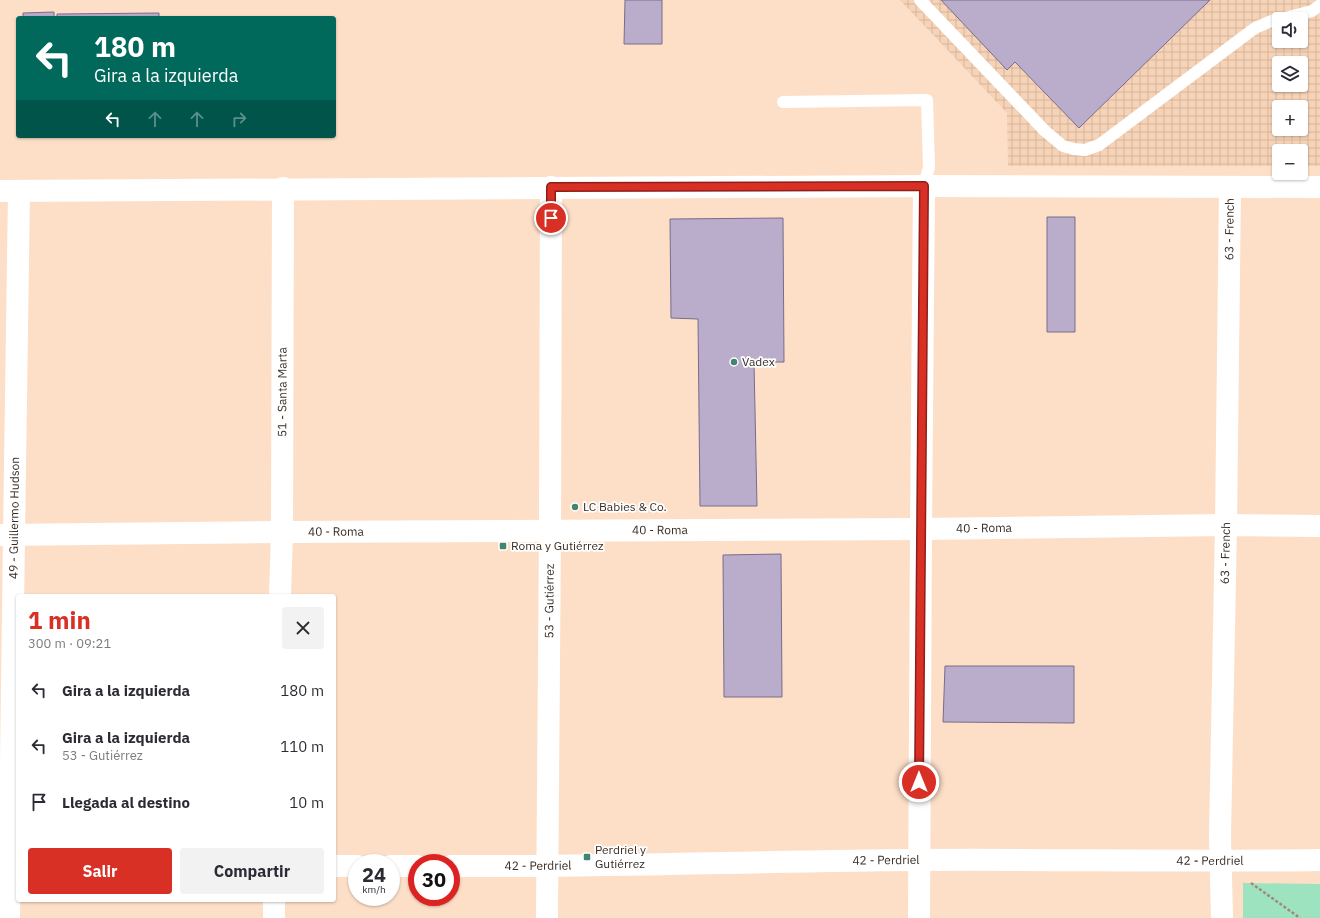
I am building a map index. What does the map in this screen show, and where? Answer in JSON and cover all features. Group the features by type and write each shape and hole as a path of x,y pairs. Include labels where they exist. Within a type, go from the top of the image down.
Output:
{"street":[{"path":"919,918 924,186"},
{"path":"10,191 551,187 1320,187"},
{"name":"53 - Gutiérrez","path":"548,918 551,187"},
{"name":"63 - French","path":"1222,918 1220,836 1226,525 1230,187"},
{"name":"51 - Santa Marta","path":"280,594 282,532 283,188"},
{"name":"49 - Guillermo Hudson","path":"9,918 7,535 10,191"},
{"name":"40 - Roma","path":"7,535 921,529 1226,525 1320,526"},
{"name":"42 - Perdriel","path":"460,866 919,860 1320,860"},
{"path":"336,866 348,866"},
{"path":"274,902 274,918"}],"lane":[{"path":"920,0 1045,131 1063,146 1085,150 1099,145 1255,28 1272,21"},
{"path":"783,102 927,100 929,166 924,186"}],"path":[{"path":"1220,861 1300,918"}],"shaded area":[{"path":"900,0 1320,0 1320,166 1308,166 1308,144 1272,144 1272,166 1008,166 1007,113"}],"green space":[{"path":"1243,883 1320,884 1320,918 1243,918"}],"building":[{"path":"625,0 662,0 662,44 624,44"},
{"path":"941,0 1210,0 1079,128 1015,62 1007,70"},
{"path":"54,12 54,16 23,16 23,13"},
{"path":"159,13 159,16 57,16 57,14"},
{"path":"1047,217 1075,217 1075,332 1047,332"},
{"name":"Vadex","path":"783,218 784,362 754,362 757,506 700,506 698,319 671,318 670,219"},
{"path":"781,554 782,697 724,697 723,555"},
{"path":"945,666 1074,666 1074,723 943,722"}],"place":[{"name":"Vadex","path":"734,362"},
{"name":"LC Babies & Co.","path":"575,507"},
{"name":"Roma y Gutiérrez","path":"503,546"},
{"name":"Perdriel y Gutiérrez","path":"587,857"}],"route":[{"path":"551,218 551,187 924,186 919,782"}]}
